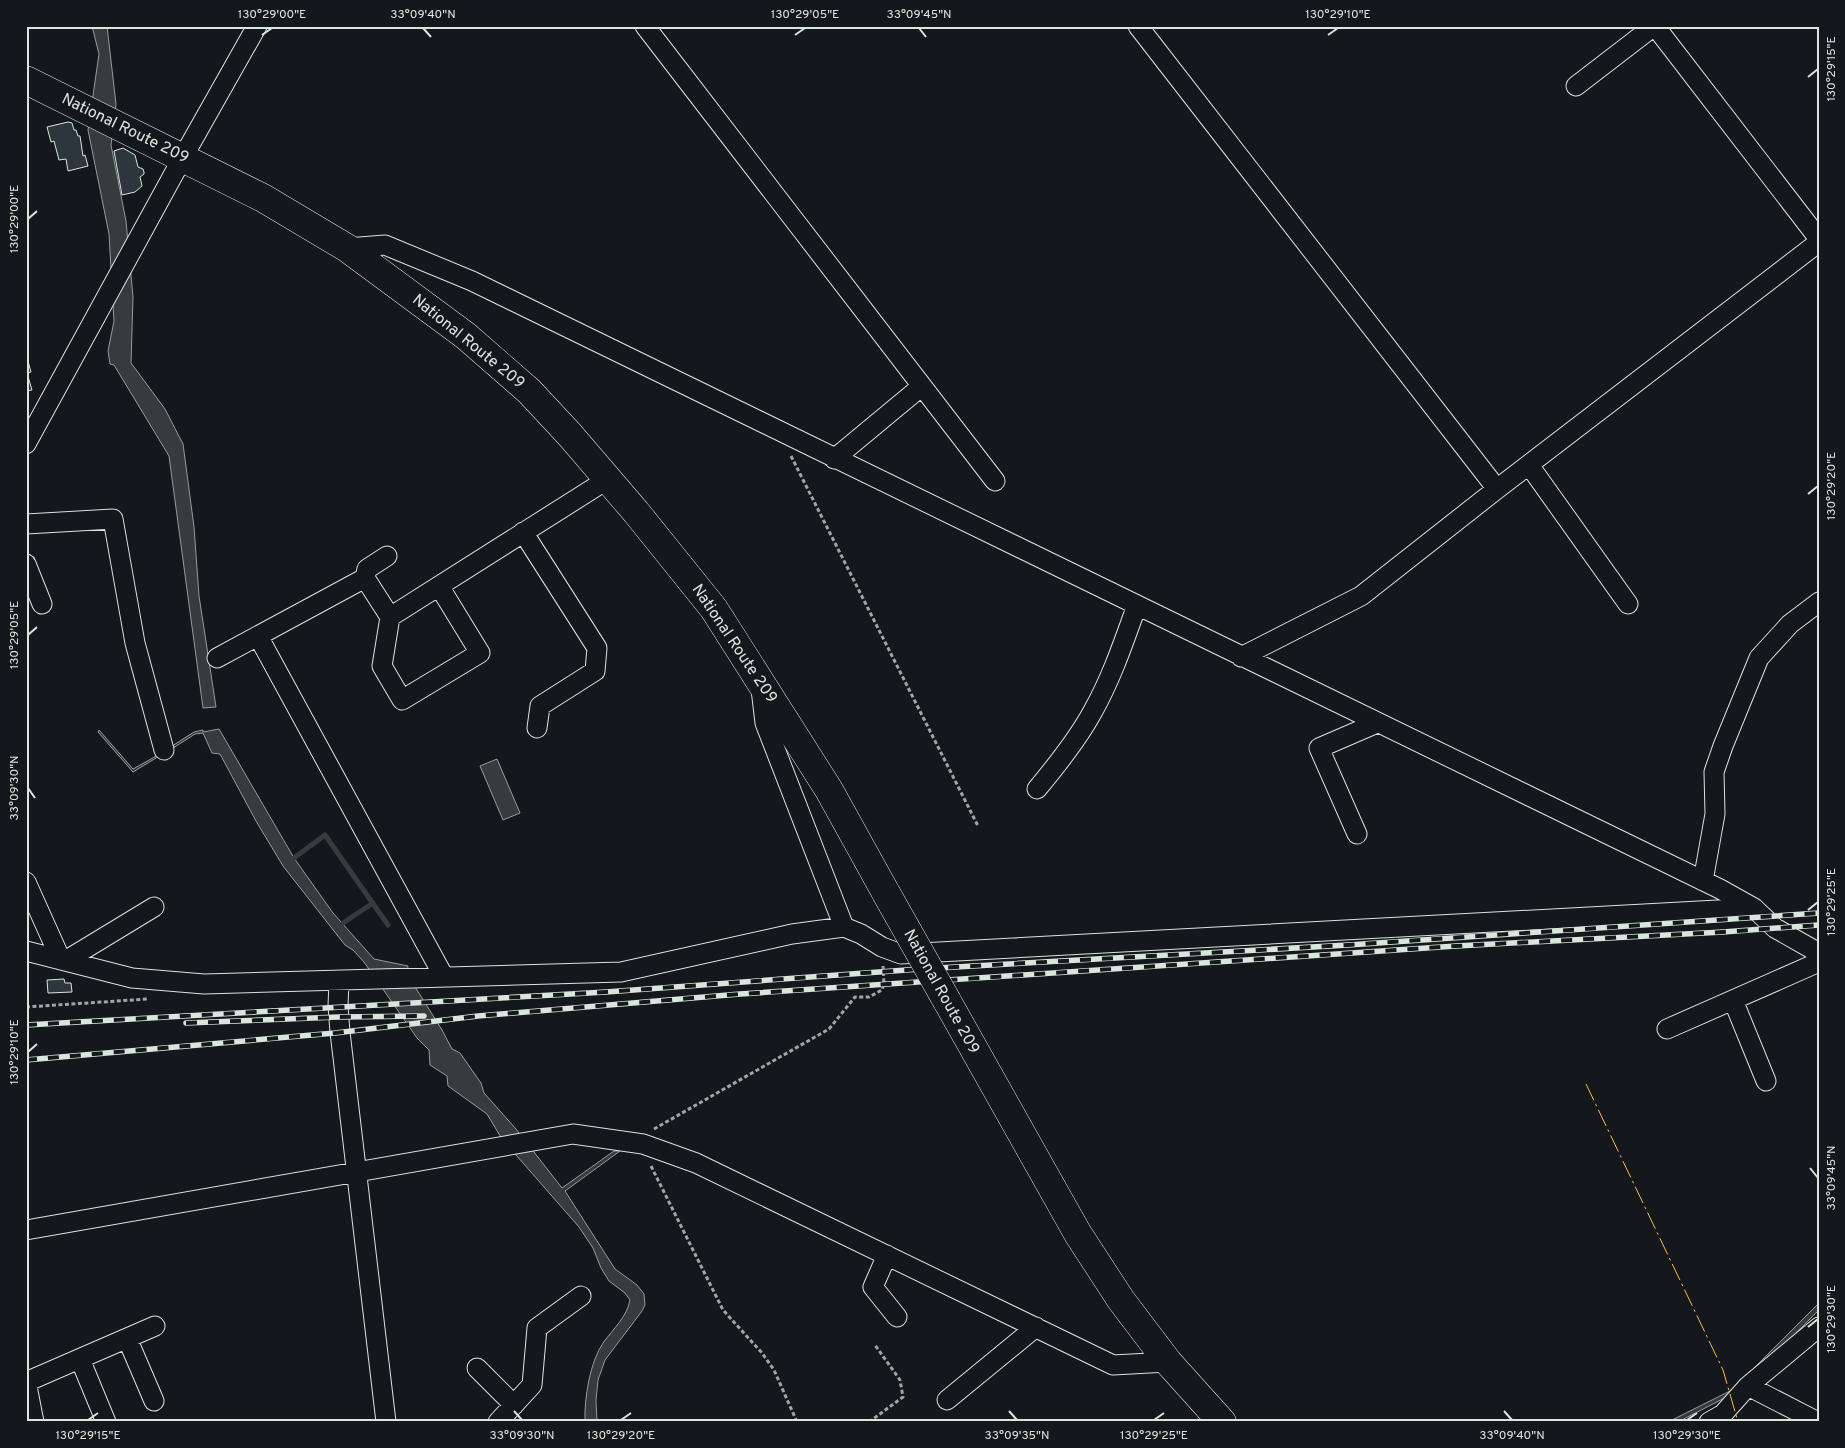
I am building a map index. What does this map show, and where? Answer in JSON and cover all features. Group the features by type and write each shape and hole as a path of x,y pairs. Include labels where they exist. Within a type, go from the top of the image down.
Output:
{"highway":[{"name":"National Route 209","path":"26,80 263,198 347,248 466,336 522,385 570,435 636,512 714,609 829,790 1078,1234 1121,1300 1168,1362 1222,1422"}],"street":[{"path":"26,444 257,26"},
{"path":"645,26 995,481"},
{"path":"1138,26 1497,489"},
{"path":"1241,657 1361,596 1819,240 1654,26 1576,86"},
{"path":"347,248 385,245 472,281 1703,881 1754,908 1775,928 1819,953"},
{"path":"834,459 922,386"},
{"path":"1529,465 1628,604"},
{"path":"390,617 608,479"},
{"path":"26,524 113,519 135,642 164,750"},
{"path":"523,532 597,648 595,671 540,706 537,728"},
{"path":"387,556 367,569 365,578 390,617 382,666 402,700 480,653 439,586"},
{"path":"26,564 42,604"},
{"path":"216,658 365,578"},
{"path":"1703,881 1715,814 1714,772 1759,658 1790,624 1819,602"},
{"path":"1037,789 1057,765 1093,712 1118,660 1137,604"},
{"path":"258,636 444,977"},
{"path":"760,680 765,723 844,927"},
{"path":"1357,834 1319,748 1377,723"},
{"path":"26,882 63,960"},
{"path":"63,960 154,907"},
{"path":"26,951 132,978 204,984 339,981 621,972 792,934 844,927 861,934 882,947 901,954 1754,908"},
{"path":"1667,1029 1819,962"},
{"path":"339,981 340,1032 386,1422"},
{"path":"1733,1000 1766,1081"},
{"path":"27,1229 573,1134 643,1144 696,1163 1113,1365 1168,1362"},
{"path":"887,1255 873,1287 897,1317"},
{"path":"498,1422 532,1385 537,1328 581,1296"},
{"path":"34,1422 26,1382 155,1326"},
{"path":"947,1400 1036,1327"},
{"path":"1709,1422 1723,1414 1748,1386 1819,1327"},
{"path":"127,1338 154,1401"},
{"path":"80,1359 106,1422"},
{"path":"477,1368 514,1405"},
{"path":"1748,1386 1818,1422"}],"path":[{"path":"779,431 978,826"},
{"path":"797,1422 774,1370 762,1352 723,1310 648,1159 643,1144 652,1130 829,1028 855,997 869,997 882,990 884,984 882,947"},
{"path":"26,1007 152,998"},
{"path":"868,1422 903,1397 900,1380 874,1345"}],"shaded area":[{"path":"92,26 107,26 116,104 111,145 126,221 133,297 131,363 165,409 183,444 194,527 199,596 216,707 203,708 169,456 114,365 110,364 108,351 114,321 109,234 88,130 99,54"},
{"path":"219,729 294,858 333,913 374,959 408,966 407,974 452,1049 460,1053 481,1083 484,1093 516,1129 562,1188 614,1151 620,1151 565,1191 615,1269 637,1285 644,1294 645,1305 642,1311 605,1360 598,1380 596,1400 597,1422 585,1422 591,1370 598,1351 623,1317 630,1300 625,1293 609,1281 601,1268 593,1248 579,1227 502,1139 487,1114 448,1086 447,1076 430,1065 429,1050 417,1038 364,962 353,950 345,945 283,866 220,754 212,753 203,733 195,734 170,750 169,748 194,732"},
{"path":"99,730 133,769 161,755 133,772 98,732"},
{"path":"497,759 520,813 503,820 480,766"},
{"path":"1819,1303 1819,1310 1738,1391 1678,1422 1668,1422 1732,1390"}],"building":[{"path":"68,122 72,123 74,130 80,136 83,156 85,155 88,166 68,171 66,159 59,160 54,141 51,142 47,127"},
{"path":"123,148 135,155 138,167 143,169 144,174 140,177 142,186 135,192 122,195 114,151"},
{"path":"26,354 31,372 27,373 32,390 26,391"},
{"path":"64,979 65,983 71,983 72,992 48,993 47,980"}],"waterway":[{"path":"294,858 325,835 388,925"},
{"path":"343,923 373,903"}],"railway":[{"path":"26,1025 606,992 920,969 1348,945 1819,913"},
{"path":"26,1060 335,1033 478,1016 740,994 1456,946 1819,925"},
{"path":"186,1023 424,1016"}],"power":[{"path":"1586,1084 1723,1370 1738,1422"}]}
